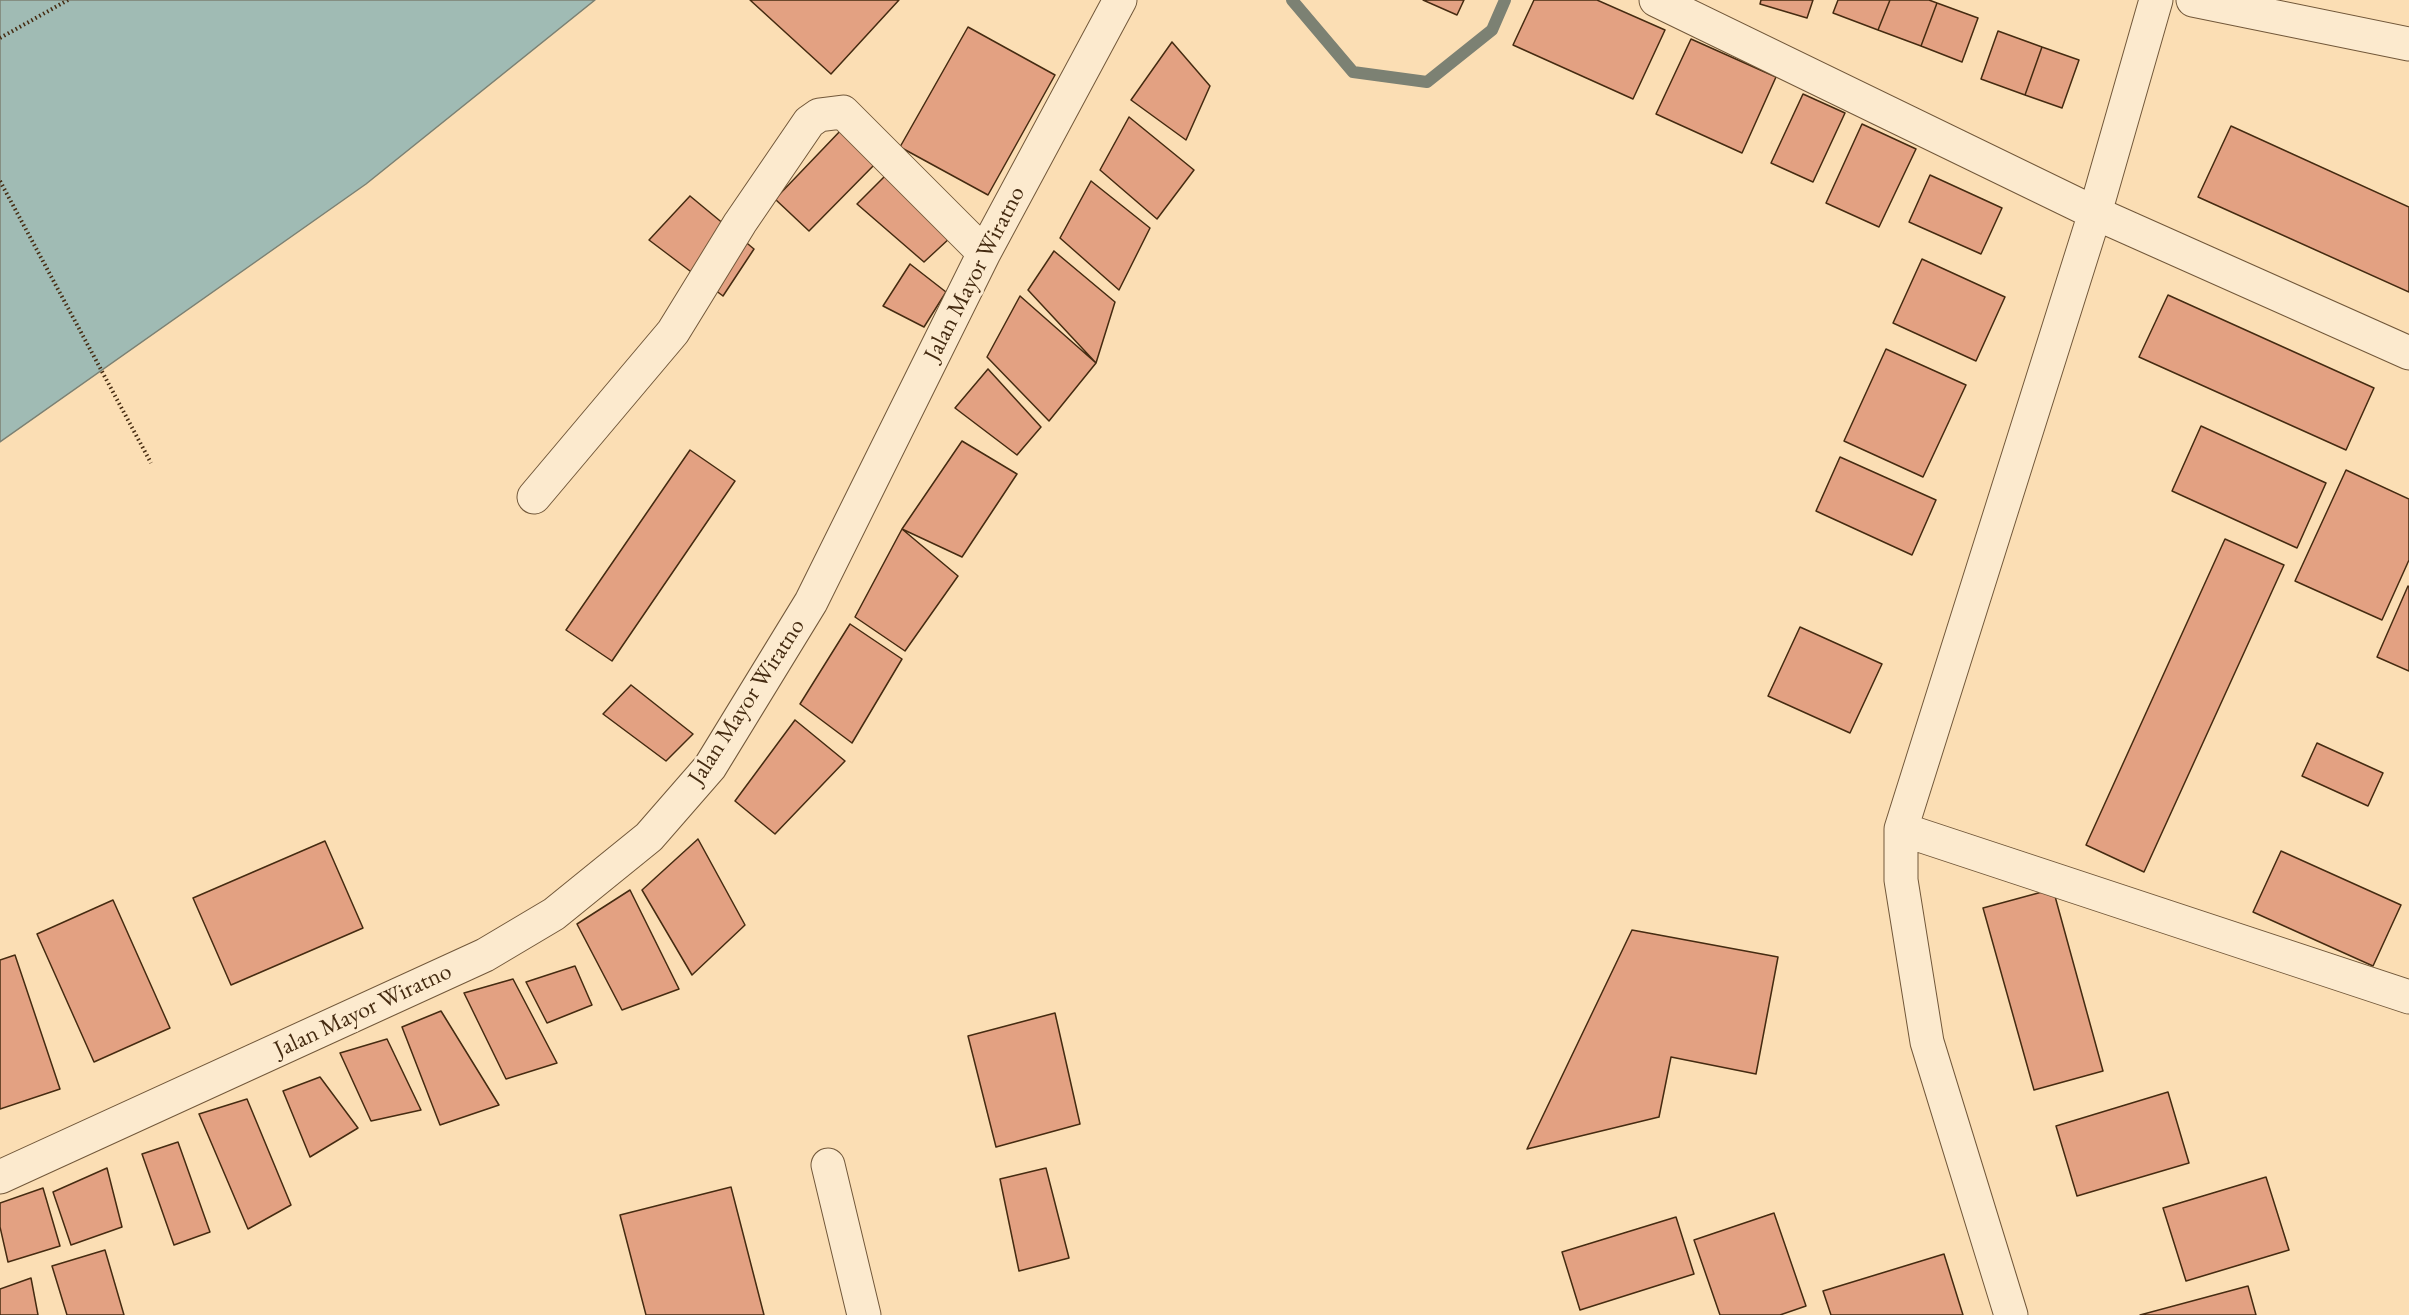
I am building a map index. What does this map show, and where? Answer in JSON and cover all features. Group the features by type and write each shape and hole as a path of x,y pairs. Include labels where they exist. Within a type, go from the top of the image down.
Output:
{"street":[{"name":"Jalan Mayor Wiratno","path":"0,1178 485,955 554,914 649,837 710,767 811,602 984,253 1120,0"},
{"path":"1656,0 2095,213 2409,353"},
{"path":"2011,1315 1927,1042 1901,880 1901,829 2095,213 2156,0"},
{"path":"2193,0 2409,44"},
{"path":"534,497 673,332 740,223 809,122 819,115 843,112 984,253"},
{"path":"1901,829 2409,997"},
{"path":"828,1165 864,1315"}],"path":[{"path":"0,38 68,0"},
{"path":"0,180 151,463"}],"water":[{"path":"0,0 595,0 366,184 0,442"}],"building":[{"path":"750,0 899,0 831,74"},
{"path":"1423,0 1464,0 1457,15"},
{"path":"1534,0 1597,0 1665,30 1633,99 1513,45"},
{"path":"1761,0 1813,0 1807,18 1760,4"},
{"path":"1838,0 1890,0 1878,30 1833,13"},
{"path":"1890,0 1929,0 1937,3 1921,46 1878,30"},
{"path":"1937,3 1978,18 1962,62 1921,46"},
{"path":"968,27 1055,75 988,195 900,147"},
{"path":"1998,31 2042,47 2025,95 1981,79"},
{"path":"1691,39 1776,77 1742,153 1656,114"},
{"path":"1172,42 1210,86 1186,140 1131,100"},
{"path":"2042,47 2079,60 2062,108 2025,95"},
{"path":"1803,94 1845,113 1813,182 1771,163"},
{"path":"1129,117 1194,170 1157,219 1100,170"},
{"path":"1862,124 1916,149 1879,227 1826,203"},
{"path":"2231,126 2409,207 2409,292 2198,197"},
{"path":"843,128 878,161 809,231 775,199"},
{"path":"886,175 951,237 924,262 857,204"},
{"path":"1930,175 2002,208 1981,254 1909,222"},
{"path":"1091,181 1150,228 1119,290 1060,238"},
{"path":"690,196 754,249 723,296 649,240"},
{"path":"1054,251 1115,302 1096,363 1028,290"},
{"path":"1922,259 2005,297 1976,361 1893,323"},
{"path":"910,264 946,292 924,327 883,306"},
{"path":"2168,295 2374,388 2346,450 2139,357"},
{"path":"1020,296 1096,363 1049,421 987,357"},
{"path":"1886,349 1966,385 1923,477 1844,441"},
{"path":"988,369 1041,427 1017,455 955,408"},
{"path":"2201,426 2326,483 2297,548 2172,491"},
{"path":"962,441 1017,474 962,557 902,529"},
{"path":"690,450 735,481 612,661 566,630"},
{"path":"1840,457 1936,500 1912,555 1816,511"},
{"path":"2346,470 2409,499 2409,560 2382,620 2295,581"},
{"path":"902,529 958,576 905,651 855,617"},
{"path":"2225,539 2284,565 2144,872 2086,845"},
{"path":"2409,587 2409,671 2377,657"},
{"path":"850,624 902,659 852,743 800,704"},
{"path":"1800,627 1882,664 1850,733 1768,696"},
{"path":"631,685 693,734 666,761 603,714"},
{"path":"795,720 845,761 775,834 735,801"},
{"path":"2317,743 2383,773 2368,806 2302,776"},
{"path":"698,839 745,925 692,975 642,890"},
{"path":"325,841 363,928 231,985 193,898"},
{"path":"2281,851 2401,905 2373,966 2253,912"},
{"path":"2053,889 2103,1071 2034,1090 1983,908"},
{"path":"630,890 679,989 622,1010 577,924"},
{"path":"113,900 170,1028 94,1062 37,934"},
{"path":"1632,930 1778,957 1756,1074 1671,1057 1659,1117 1527,1149"},
{"path":"15,955 60,1089 0,1109 0,960"},
{"path":"575,966 592,1005 547,1023 526,982"},
{"path":"513,979 557,1063 506,1079 464,993"},
{"path":"441,1011 499,1105 440,1125 402,1027"},
{"path":"1055,1013 1080,1124 996,1147 968,1036"},
{"path":"387,1039 421,1110 371,1121 340,1053"},
{"path":"320,1077 358,1128 310,1157 283,1091"},
{"path":"2168,1092 2189,1163 2077,1196 2056,1126"},
{"path":"247,1099 291,1205 248,1229 199,1114"},
{"path":"178,1142 210,1232 174,1245 142,1154"},
{"path":"107,1168 122,1227 71,1245 53,1192"},
{"path":"1046,1168 1069,1258 1019,1271 1000,1179"},
{"path":"2266,1177 2289,1250 2186,1281 2163,1208"},
{"path":"731,1187 764,1315 646,1315 620,1215"},
{"path":"43,1188 60,1246 8,1262 0,1227 0,1203"},
{"path":"1774,1213 1806,1306 1780,1315 1720,1315 1694,1240"},
{"path":"1676,1217 1694,1274 1580,1310 1562,1252"},
{"path":"105,1250 124,1315 67,1315 52,1266"},
{"path":"1944,1254 1963,1315 1831,1315 1823,1291"},
{"path":"31,1278 38,1315 0,1315 0,1289"},
{"path":"2248,1286 2256,1315 2140,1315"}],"waterway":[{"path":"1292,0 1353,72 1427,82 1492,30 1505,0"}]}
